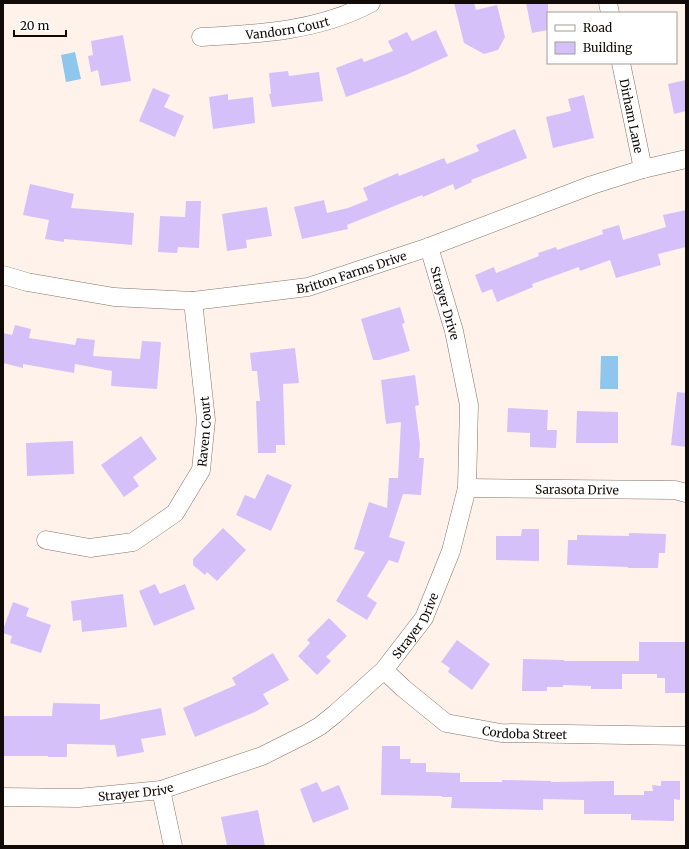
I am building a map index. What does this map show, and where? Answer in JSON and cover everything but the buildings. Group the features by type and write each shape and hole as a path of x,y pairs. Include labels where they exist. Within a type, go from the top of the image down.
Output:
{"street":[{"name":"Vandorn Court","path":"201,37 244,35 312,25 358,10 371,3"},
{"name":"Dirham Lane","path":"621,64 643,169"},
{"name":"Britton Farms Drive","path":"3,275 27,282 114,297 193,301 308,287 428,247 592,185 643,169 686,159"},
{"name":"Strayer Drive","path":"3,797 78,798 161,790 262,756 306,734 320,726 335,714 384,670 424,618 451,551 467,488 469,405 454,331 428,247"},
{"name":"Raven Court","path":"46,540 90,548 133,542 175,513 201,470 206,420 193,301"},
{"name":"Sarasota Drive","path":"467,488 675,490 686,493"},
{"name":"Cordoba Street","path":"384,670 403,688 446,723 501,733 686,736"},
{"path":"161,790 173,846"}],"water":[{"path":"75,52 81,79 66,82 61,55"},
{"path":"601,356 618,356 618,389 600,389"}]}
